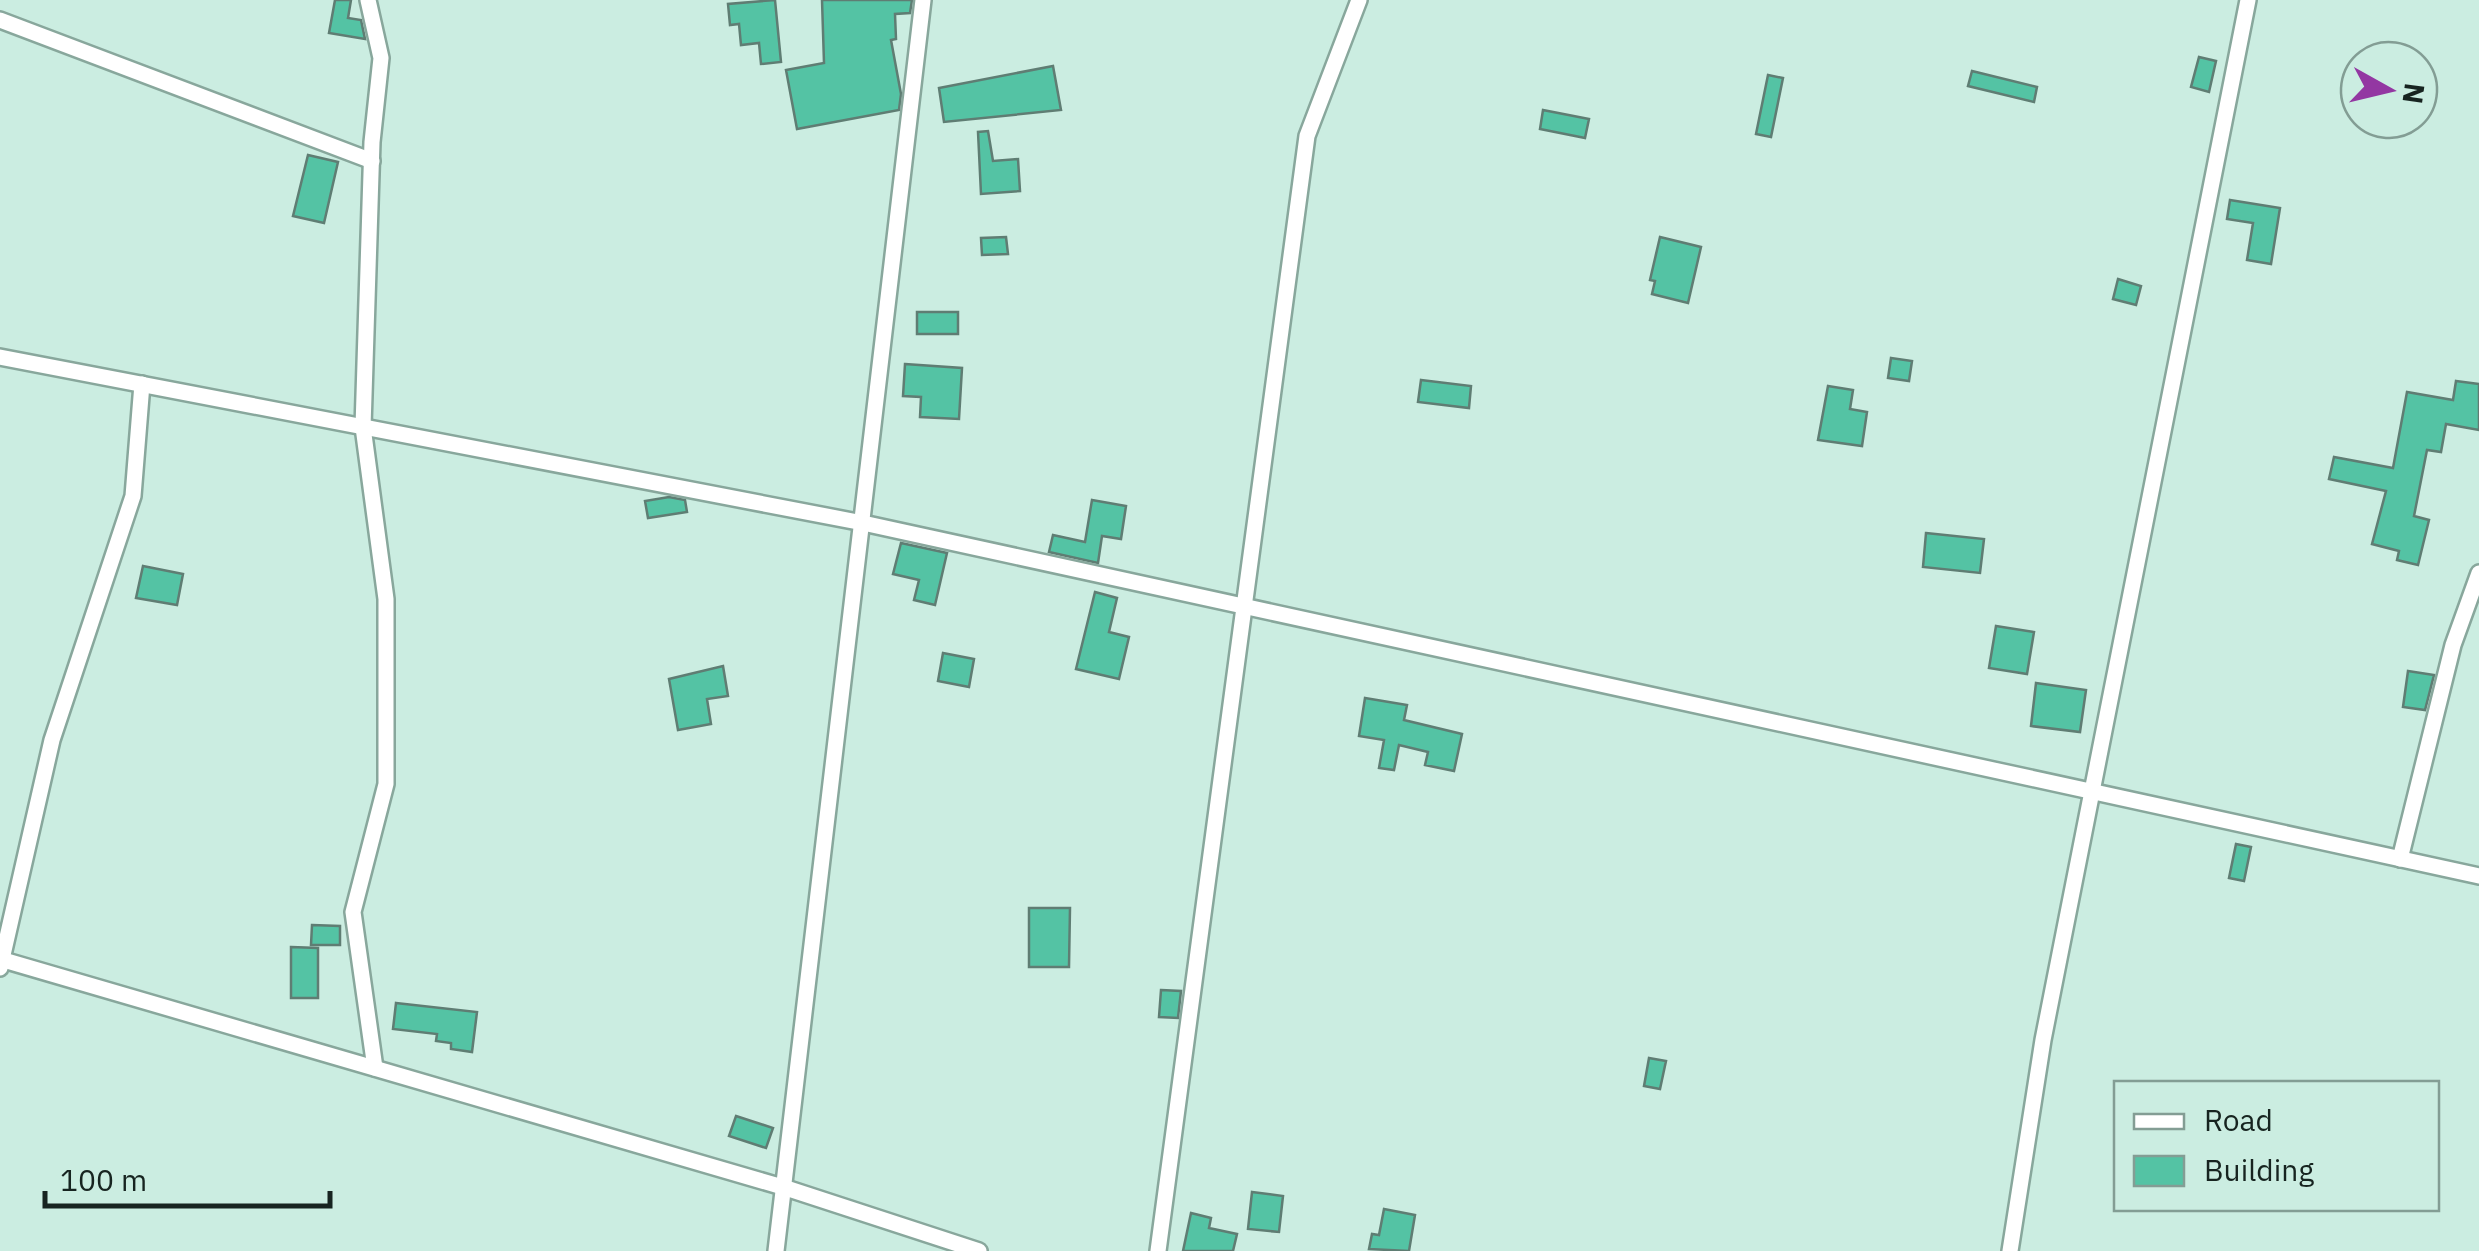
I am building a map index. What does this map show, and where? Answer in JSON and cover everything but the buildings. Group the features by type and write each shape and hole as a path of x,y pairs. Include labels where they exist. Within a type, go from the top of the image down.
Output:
{"street":[{"path":"368,0 381,58 372,161 362,427 386,599 386,784 352,912 375,1068"},
{"path":"776,1251 923,0"},
{"path":"1158,1251 1307,136 1360,0"},
{"path":"2010,1251 2043,1040 2248,0"},
{"path":"0,20 372,161"},
{"path":"0,357 863,523 2479,876"},
{"path":"142,384 133,496 52,740 1,962 786,1188 979,1251"},
{"path":"2400,859 2453,645 2479,574"}]}
